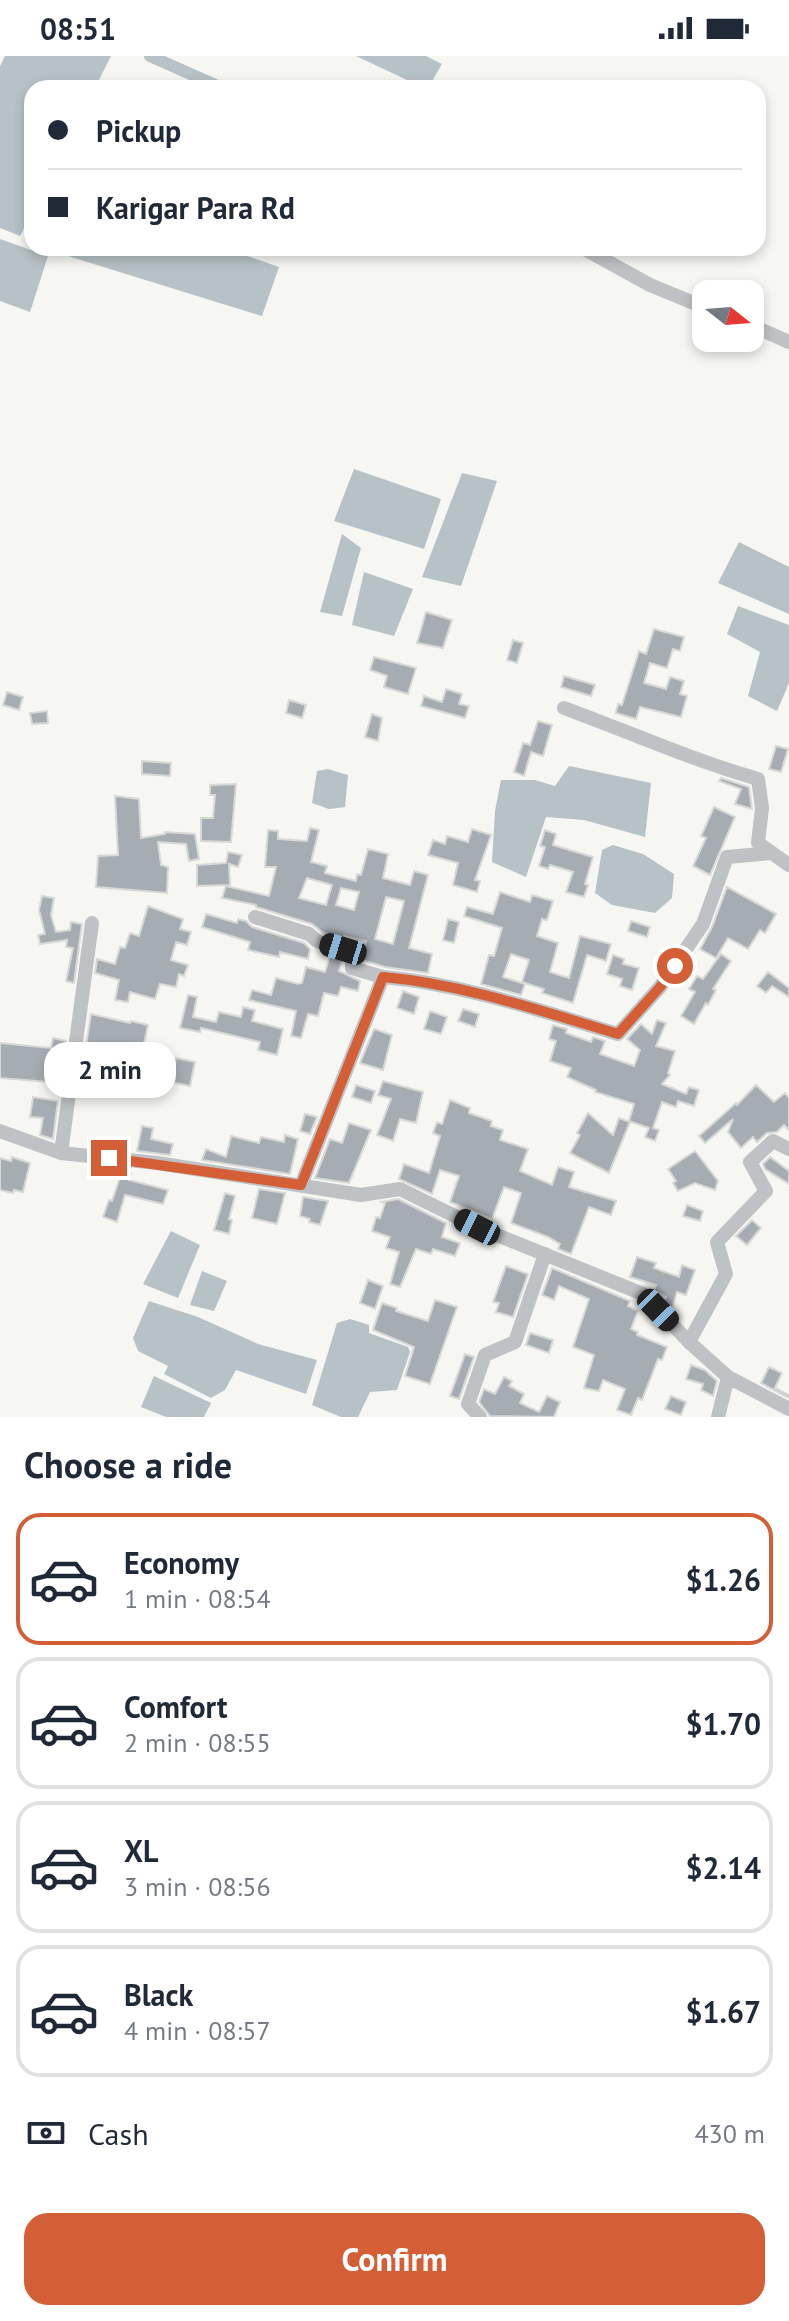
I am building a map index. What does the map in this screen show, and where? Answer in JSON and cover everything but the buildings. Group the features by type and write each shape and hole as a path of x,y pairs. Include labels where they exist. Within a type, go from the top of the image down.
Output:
{"street":[{"path":"597,256 650,285 692,302"},
{"path":"764,331 789,342"},
{"path":"564,708 701,762 758,779 762,808 758,843 789,865"},
{"path":"255,917 309,934 317,941 352,953 352,968 503,1000 618,1034 660,987 703,924 727,857 771,853"},
{"path":"61,1153 92,923"},
{"path":"301,1185 383,977"},
{"path":"0,1131 61,1153 157,1163 361,1195 400,1189 477,1227 643,1294 728,1377 789,1409"},
{"path":"689,1342 726,1274 717,1242 766,1191 750,1162 773,1141 789,1149"},
{"path":"480,1417 468,1404 485,1355 515,1342 545,1254"},
{"path":"718,1417 728,1377"}],"shaded area":[{"path":"5,56 111,56 99,80 24,80 24,228 20,236 0,228 0,66"},
{"path":"356,56 426,56 442,64 433,80 407,80"},
{"path":"0,239 24,248 24,256 48,256 30,312 0,301"},
{"path":"68,256 247,256 279,267 262,316"},
{"path":"354,469 441,499 424,549 334,521"},
{"path":"462,473 497,481 461,586 422,577"},
{"path":"342,534 361,548 342,616 320,612"},
{"path":"739,542 789,567 789,614 718,583"},
{"path":"364,572 413,589 394,636 352,625"},
{"path":"738,606 789,625 789,683 777,711 748,696 760,652 727,634"},
{"path":"569,766 651,783 645,837 584,820 546,817 526,877 492,862 495,811 501,780 535,780 555,786"},
{"path":"328,769 348,775 345,807 329,809 312,803 317,771"},
{"path":"613,845 643,854 674,874 672,898 655,913 612,905 595,893 602,850"},
{"path":"171,1231 200,1245 178,1298 143,1284"},
{"path":"202,1271 227,1281 214,1311 190,1305"},
{"path":"149,1301 198,1317 258,1344 317,1360 306,1394 236,1370 225,1390 211,1398 164,1374 168,1366 138,1351 133,1338"},
{"path":"350,1319 369,1325 369,1333 408,1347 410,1352 397,1390 370,1392 358,1417 341,1417 312,1405 337,1323"},
{"path":"154,1376 211,1403 204,1417 166,1417 141,1407"}],"waterway":[{"path":"150,56 204,80"}],"route":[{"path":"109,1158 301,1185 383,977 413,980 503,1000 618,1034 675,966"}]}
